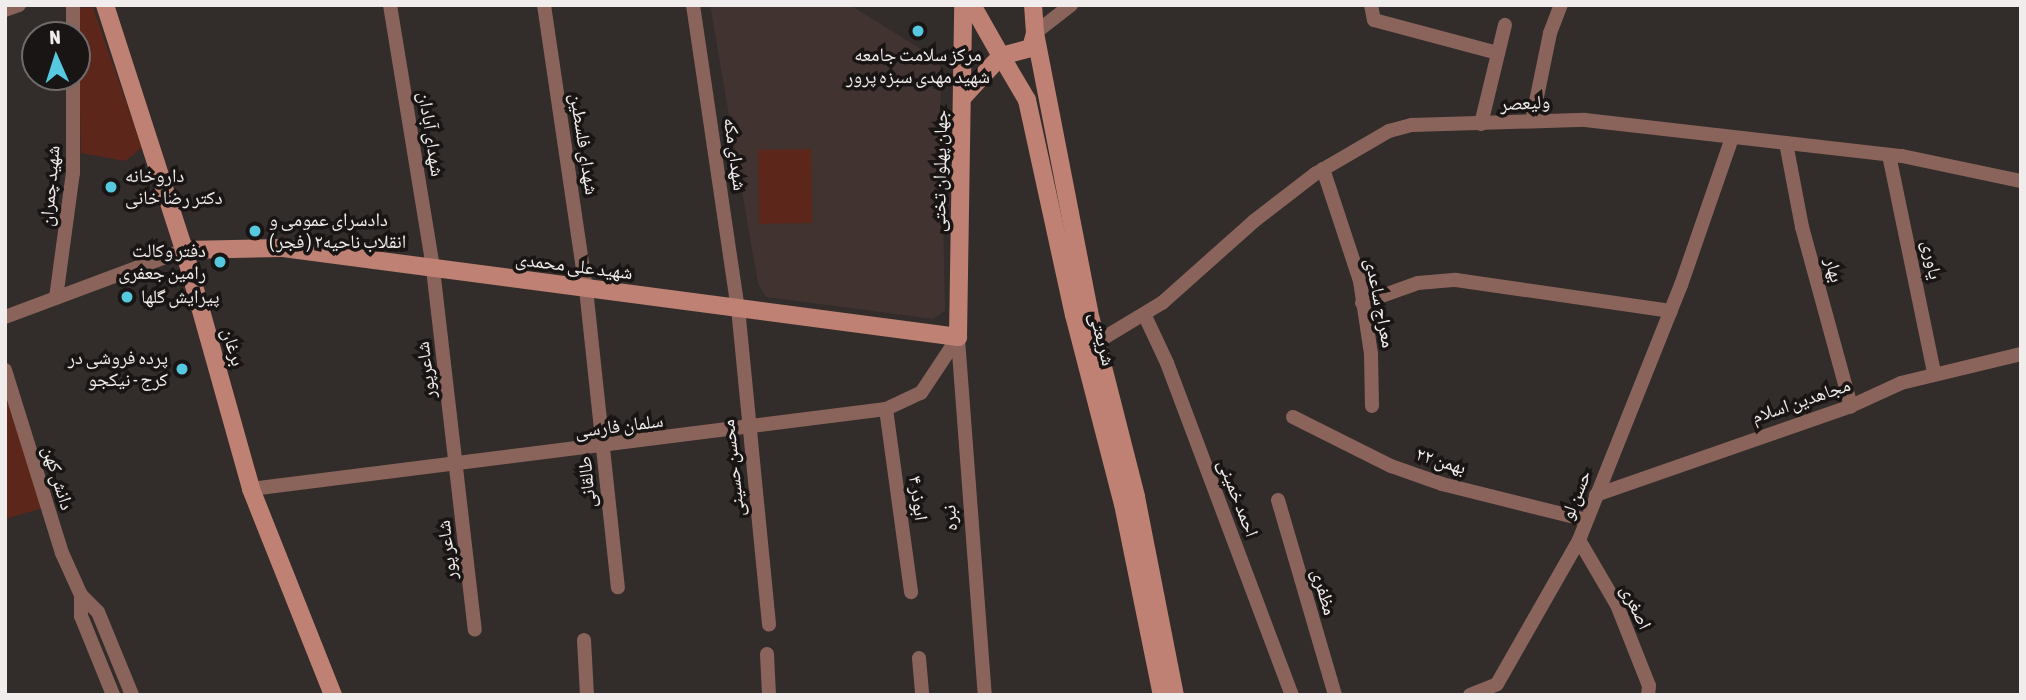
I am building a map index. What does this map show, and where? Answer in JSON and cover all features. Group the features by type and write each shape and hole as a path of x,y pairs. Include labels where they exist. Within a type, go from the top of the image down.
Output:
{"street":[{"path":"5,10 19,5"},
{"name":"برغان","path":"105,5 184,250 251,488 333,695"},
{"name":"شهدای آبادان","path":"390,5 433,269"},
{"name":"شهدای فلسطین","path":"544,5 586,289"},
{"name":"شهدای مکه","path":"693,5 738,308"},
{"name":"جهان پهلوان تختی","path":"958,337 963,5"},
{"name":"شریعتی","path":"972,5 1027,100 1038,134 1074,315 1123,504 1162,695"},
{"name":"شریعتی","path":"1033,5 1035,33 1097,342 1136,497 1175,695"},
{"path":"962,98 1001,56 1026,51 1035,33 1072,5"},
{"path":"1371,5 1374,20 1498,53"},
{"path":"1532,121 1550,33 1561,5"},
{"path":"1481,124 1505,25"},
{"name":"شهید چمران","path":"56,298 73,173 73,91"},
{"name":"ولیعصر","path":"1097,342 1145,316 1254,221 1323,169 1389,131 1412,125 1585,120 1889,155 2021,181"},
{"name":"حسن لو","path":"1499,689 1578,540 1671,311 1732,138"},
{"name":"بهار","path":"1786,144 1802,228 1851,406"},
{"name":"یاوری","path":"1889,155 1934,372"},
{"name":"معراج ساعدی","path":"1323,169 1360,281 1371,354 1372,406"},
{"name":"شهید علی محمدی","path":"184,250 282,248 958,337"},
{"path":"5,317 184,250"},
{"name":"شاعرپور","path":"433,269 456,466"},
{"path":"1362,303 1418,284 1456,280 1671,311"},
{"name":"طالقانی","path":"586,289 618,587"},
{"name":"محسن حسینی","path":"738,308 769,624"},
{"name":"احمد خمینی","path":"1145,316 1167,363 1292,695"},
{"name":"سلمان فارسی","path":"251,488 602,448 886,409 921,394 958,337"},
{"name":"نبره","path":"958,337 985,695"},
{"name":"مجاهدین اسلام","path":"1596,495 1851,406 1934,372 2021,354"},
{"name":"دانش کهن","path":"5,370 46,508 82,595 98,611 132,695"},
{"name":"ابوذر ۴","path":"886,409 911,593"},
{"name":"۲۲ بهمن","path":"1293,417 1391,466 1429,480 1586,520"},
{"name":"شاعر پور","path":"456,466 475,630"},
{"name":"مظفری","path":"1278,500 1335,695"},
{"name":"اصغری","path":"1578,540 1617,606 1649,685 1648,695"},
{"name":"دانش کهن","path":"82,595 81,616 113,695"},
{"path":"584,640 587,695"},
{"path":"767,654 769,695"},
{"path":"919,658 922,695"},
{"path":"1470,695 1499,689"}],"shaded area":[{"path":"710,5 850,5 940,61 945,311 933,319 766,297 758,284"},
{"path":"93,7 142,148 125,161 81,153 80,91 91,91 91,21 78,21 78,8"},
{"path":"811,149 812,223 759,224 758,150"},
{"path":"5,370 46,507 5,519"}],"place":[{"name":"مرکز سلامت جامعه شهید مهدی سبزه پرور","path":"918,31"},
{"name":"داروخانه دکتر رضا خانی","path":"111,187"},
{"name":"دادسرای عمومی و انقلاب ناحیه۲ ( فجر )","path":"255,231"},
{"name":"دفتر وکالت رامین جعفری","path":"220,262"},
{"name":"پیرایش گلها","path":"127,297"},
{"name":"پرده فروشی در کرج - نیکجو","path":"182,369"}]}
